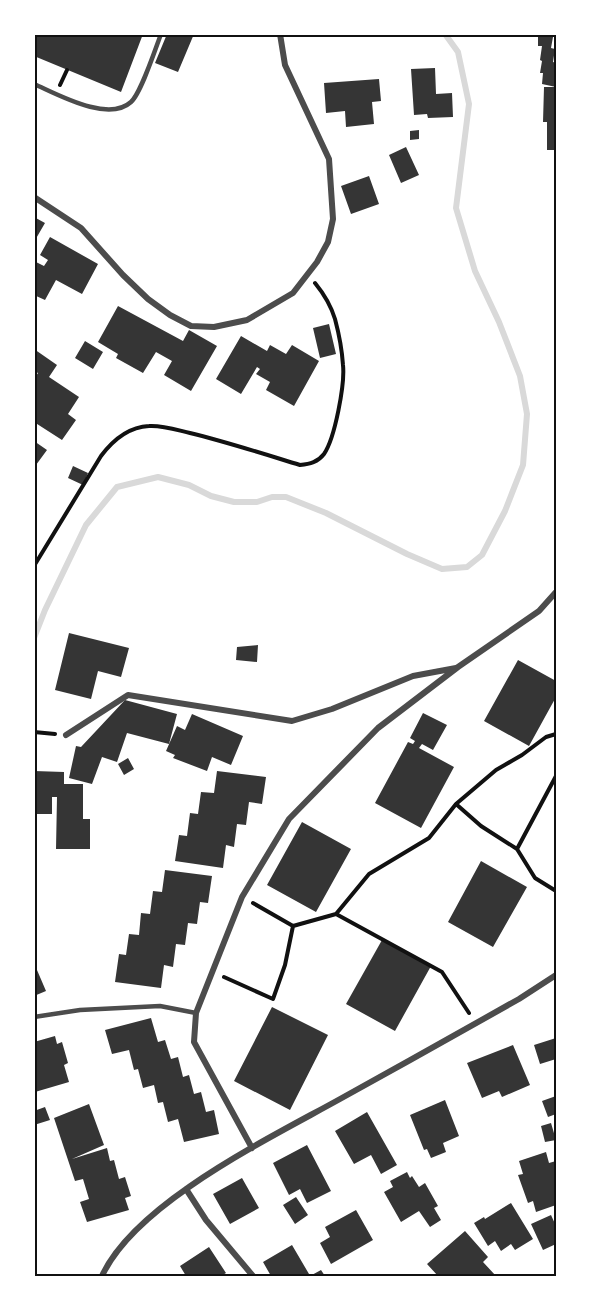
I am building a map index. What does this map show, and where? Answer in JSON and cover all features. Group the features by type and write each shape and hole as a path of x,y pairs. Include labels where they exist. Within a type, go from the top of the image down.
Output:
{"street":[{"path":"34,197 81,228 148,299 170,315 191,326 214,327 247,320 293,293 308,275 328,242 333,219 329,159 285,65 280,34"},
{"path":"252,1148 194,1042 196,1013 242,897 289,819 378,728 458,667 538,611 556,592"},
{"path":"66,735 128,695 292,721 332,709 413,676 458,667"},
{"path":"102,1276 124,1241 153,1214 186,1189 252,1148 519,999 556,975"},
{"path":"186,1189 206,1220 253,1276"}],"lane":[{"path":"34,84 93,108 105,110 130,103 138,90 161,34"},
{"path":"34,1017 80,1010 160,1006 196,1013"}],"path":[{"path":"59,88 67,70"},
{"path":"34,566 101,456 112,441 129,430 149,426 169,428 300,465 312,464 323,455 336,418 344,367 335,319 328,301 308,275"},
{"path":"34,732 43,732"},
{"path":"242,897 293,926 336,914 369,874 429,838 456,804 496,770 522,755 546,737 556,734"},
{"path":"517,849 556,776"},
{"path":"456,804 481,826 517,849 535,878 556,891"},
{"path":"336,914 442,972 475,1024"},
{"path":"212,971 273,999 285,965 293,926"}],"building":[{"path":"34,34 143,34 121,92 34,56"},
{"path":"167,34 194,34 178,72 155,63"},
{"path":"538,35 553,37 551,48 555,49 553,62 556,63 556,87 542,84 543,73 540,73 542,61 540,60 542,46 538,46"},
{"path":"435,68 436,94 452,93 453,117 428,118 427,114 414,115 411,69"},
{"path":"379,79 381,101 372,102 374,124 346,127 345,111 326,113 324,83"},
{"path":"544,87 556,87 556,150 547,150 547,122 543,122"},
{"path":"419,130 419,139 410,140 410,131"},
{"path":"406,147 419,175 401,183 389,155"},
{"path":"369,176 379,204 351,214 341,186"},
{"path":"34,217 45,223 34,242"},
{"path":"50,237 98,264 82,294 56,280 45,300 34,295 34,261 44,266 48,260 40,255"},
{"path":"118,306 183,341 189,330 217,346 191,391 164,375 172,361 156,352 143,373 116,358 118,354 98,342"},
{"path":"329,324 336,354 320,358 313,328"},
{"path":"241,336 267,351 270,345 286,354 292,345 319,361 294,406 266,390 270,382 256,374 260,369 257,367 241,394 216,379"},
{"path":"85,341 103,352 93,369 75,358"},
{"path":"34,349 57,365 49,377 79,397 68,414 76,420 62,440 34,422 34,379 38,373 34,371"},
{"path":"34,441 47,450 36,465 34,464"},
{"path":"73,466 88,473 83,485 68,478"},
{"path":"69,633 129,648 121,677 98,671 91,699 55,690"},
{"path":"258,645 257,662 236,660 237,647"},
{"path":"518,660 556,681 556,697 529,746 484,721"},
{"path":"125,700 177,714 169,744 127,733 117,762 102,757 92,784 69,778 76,746 81,747"},
{"path":"423,713 447,725 433,750 422,744 419,748 454,767 421,828 375,803 408,742 413,744 415,741 410,738"},
{"path":"192,714 243,736 231,765 212,757 207,771 173,758 175,755 166,751 177,726 185,730"},
{"path":"128,758 134,769 124,775 118,764"},
{"path":"34,771 64,772 64,784 83,784 83,819 90,819 90,849 56,849 57,797 52,797 52,814 34,814"},
{"path":"217,771 266,777 262,804 249,802 246,825 237,824 234,847 226,845 223,868 175,861 179,835 187,836 190,813 198,814 201,792 214,793"},
{"path":"302,822 351,849 316,912 267,885"},
{"path":"481,861 527,887 493,947 448,922"},
{"path":"165,870 212,876 208,903 200,902 197,924 188,923 185,945 176,944 173,967 164,965 161,988 115,982 119,954 126,955 129,934 139,935 141,913 150,914 153,891 162,892"},
{"path":"382,940 431,966 395,1031 346,1004"},
{"path":"34,963 46,991 34,996"},
{"path":"272,1007 328,1035 290,1110 234,1081"},
{"path":"151,1018 158,1042 165,1040 171,1059 178,1057 183,1077 189,1075 194,1094 201,1092 206,1112 214,1110 219,1134 184,1142 178,1119 168,1122 163,1102 158,1103 154,1085 143,1088 138,1069 134,1070 129,1050 112,1054 105,1030"},
{"path":"55,1036 57,1044 62,1042 68,1063 64,1065 69,1082 35,1092 34,1042"},
{"path":"556,1038 556,1059 540,1064 534,1045"},
{"path":"513,1045 530,1085 502,1097 499,1091 482,1098 467,1063"},
{"path":"556,1096 556,1114 548,1117 542,1101"},
{"path":"445,1100 459,1136 443,1143 446,1152 431,1158 427,1149 424,1150 410,1115"},
{"path":"89,1104 104,1145 72,1159 107,1148 110,1161 114,1160 119,1179 125,1177 131,1196 125,1198 129,1210 87,1222 80,1202 89,1199 83,1179 75,1181 54,1118"},
{"path":"45,1107 50,1120 34,1125 34,1111"},
{"path":"367,1112 397,1165 381,1174 371,1155 354,1164 335,1131"},
{"path":"551,1123 556,1140 545,1142 541,1126"},
{"path":"307,1145 331,1191 307,1203 300,1189 289,1195 273,1163"},
{"path":"546,1152 549,1163 556,1161 556,1205 536,1212 533,1201 528,1203 518,1175 523,1174 519,1161"},
{"path":"407,1172 419,1187 425,1183 438,1206 434,1208 441,1220 430,1227 419,1211 401,1222 384,1192 393,1187 390,1181"},
{"path":"242,1178 259,1208 230,1224 213,1194"},
{"path":"296,1197 308,1215 295,1224 283,1205"},
{"path":"511,1203 533,1239 515,1250 511,1244 501,1251 495,1241 488,1246 474,1223"},
{"path":"356,1210 373,1240 331,1264 320,1243 330,1237 325,1227"},
{"path":"551,1215 556,1226 556,1244 543,1250 531,1224"},
{"path":"465,1231 488,1257 483,1262 496,1276 438,1276 427,1264"},
{"path":"292,1245 309,1274 271,1276 263,1262"},
{"path":"209,1247 226,1273 221,1276 186,1276 180,1266"},
{"path":"321,1270 325,1276 310,1276"}],"waterway":[{"path":"34,638 86,525 117,487 158,477 189,485 211,496 234,502 257,502 272,497 286,497 326,513 442,569 467,567 482,555 505,511 523,465 527,414 520,376 499,322 475,271 456,208 469,104 458,52 445,34"}]}
